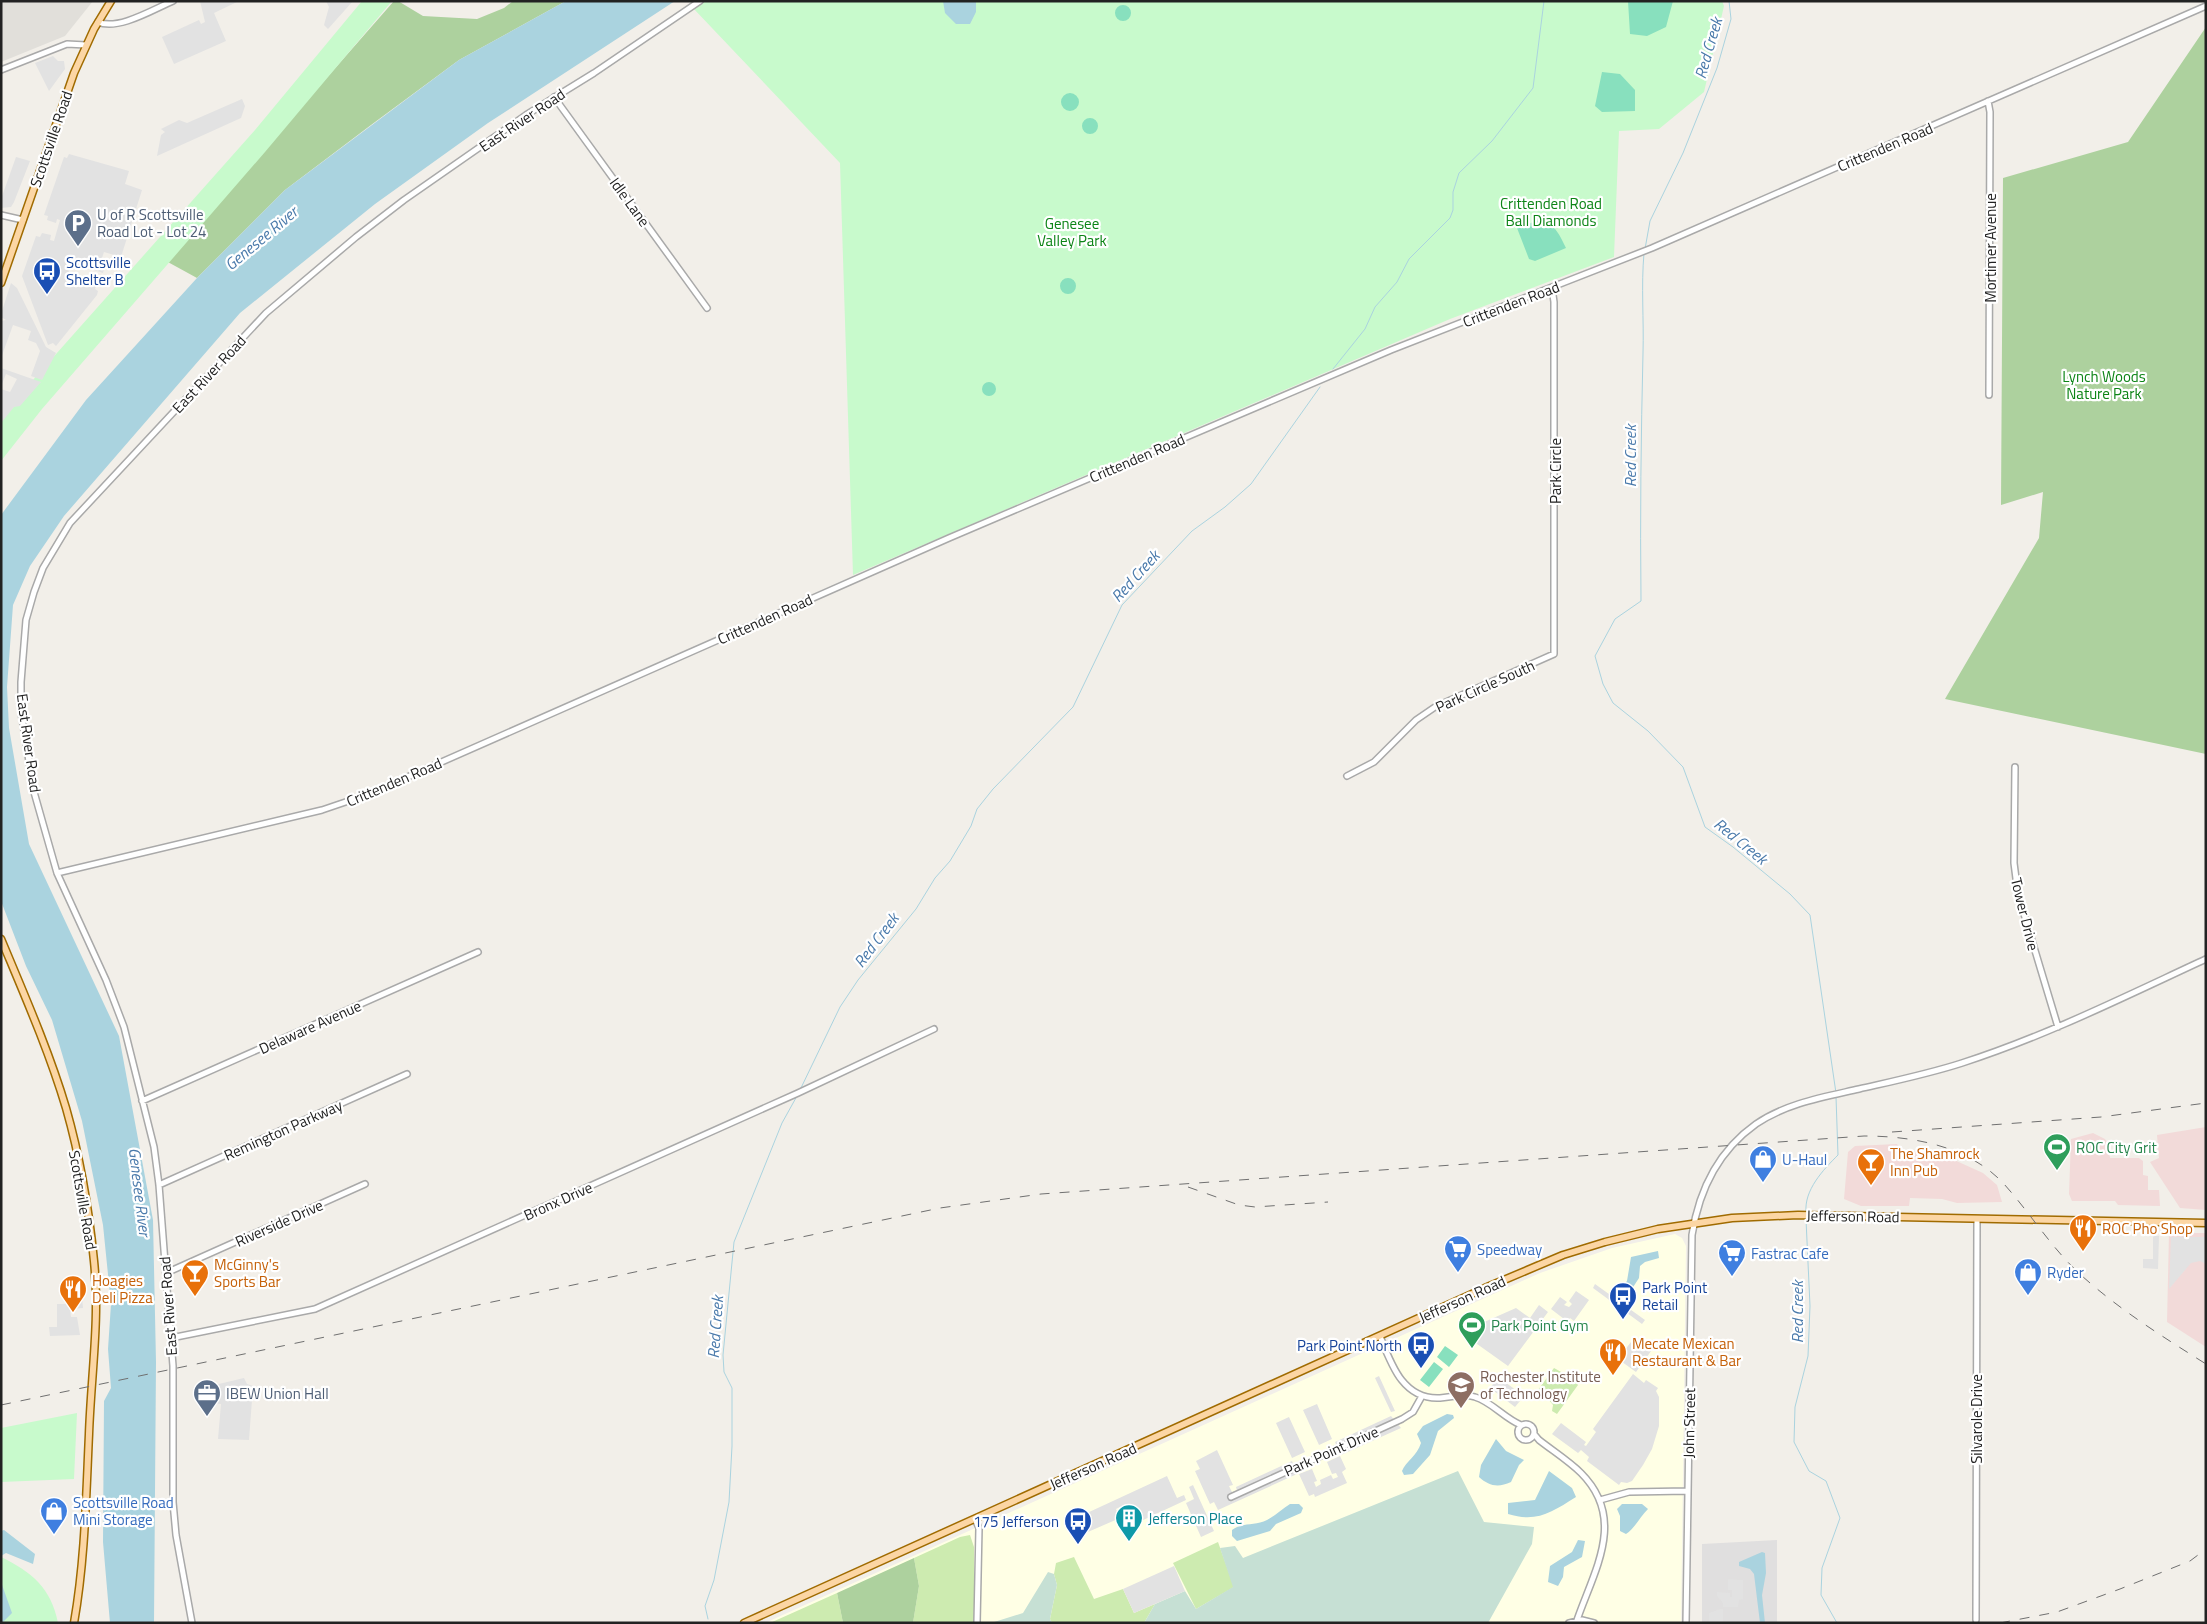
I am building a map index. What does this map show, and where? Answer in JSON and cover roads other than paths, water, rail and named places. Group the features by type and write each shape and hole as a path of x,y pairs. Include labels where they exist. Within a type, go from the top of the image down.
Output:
{"main road":[{"name":"Scottsville Road","path":"1,283 67,90 86,45 111,1"},
{"name":"Scottsville Road","path":"1,939 52,1066 66,1109 86,1204 94,1262 97,1323 91,1383 86,1515 74,1623"},
{"name":"Jefferson Road","path":"744,1623 1563,1255 1637,1234 1694,1223 1745,1217 1798,1215 2206,1223"}],"street":[{"path":"98,22 108,24 119,23 173,1"},
{"name":"East River Road","path":"192,1623 176,1535 171,1338 159,1185 154,1147 124,1027 106,980 57,873 44,832 27,755 21,712 21,682 26,620 43,568 70,523 266,313 356,237 404,200 554,97 594,73 700,1"},
{"name":"Crittenden Road","path":"57,873 322,810 363,796 957,535 1398,348 1652,248 2206,6"},
{"path":"1,70 67,44 86,45"},
{"name":"Idle Lane","path":"554,97 707,308"},
{"name":"Mortimer Avenue","path":"1988,101 1990,112 1989,395"},
{"path":"1,215 23,220"},
{"name":"Park Circle","path":"1552,288 1554,302 1554,654"},
{"name":"Park Circle South","path":"1347,776 1374,762 1416,720 1435,707 1554,654"},
{"name":"Tower Drive","path":"2015,767 2015,878 2024,917 2058,1027"},
{"name":"Delaware Avenue","path":"142,1101 478,952"},
{"name":"John Street","path":"1686,1623 1690,1272 1694,1223 1706,1182 1735,1142 1772,1114 1799,1103 1960,1064 2058,1027 2206,959"},
{"name":"Bronx Drive","path":"171,1338 315,1309 798,1093 934,1029"},
{"name":"Remington Parkway","path":"159,1185 407,1074"},
{"name":"Riverside Drive","path":"166,1273 365,1184"},
{"name":"Silvarole Drive","path":"1976,1620 1977,1219"},
{"path":"1380,1336 1399,1378 1409,1388 1422,1396 1476,1397 1514,1422 1519,1427 1520,1437 1525,1440 1532,1436"},
{"name":"Park Point Drive","path":"1231,1497 1402,1419 1413,1412 1422,1396"},
{"path":"1519,1427 1529,1424 1533,1428 1532,1436"},
{"path":"1532,1436 1581,1473 1600,1500 1605,1521 1604,1545 1576,1622"},
{"path":"1600,1500 1629,1492 1688,1491"},
{"path":"976,1519 979,1528 977,1623"},
{"path":"1569,1623 1594,1623"}],"water":[{"name":"Genesee River","path":"566,1 675,1 488,123 375,204 240,313 64,516 30,566 13,605 7,687 9,728 29,844 119,1036 153,1220 156,1362 154,1623 110,1623 103,1542 104,1401 111,1388 108,1349 111,1304 103,1225 82,1121 52,1020 26,966 1,901 1,515 86,400 197,278 285,190 459,60"},
{"path":"943,1 976,1 976,12 970,24 956,24 945,13"},
{"path":"1658,1251 1659,1258 1645,1262 1640,1266 1639,1278 1626,1298 1619,1290 1627,1281 1631,1257"},
{"path":"1447,1414 1453,1415 1454,1418 1438,1431 1430,1455 1413,1474 1404,1475 1402,1471 1404,1467 1421,1443 1417,1434 1423,1426"},
{"path":"1496,1439 1506,1451 1524,1460 1519,1465 1511,1482 1502,1485 1490,1484 1479,1477 1481,1465"},
{"path":"1549,1471 1572,1488 1576,1497 1544,1515 1536,1517 1508,1514 1508,1503 1535,1500"},
{"path":"1290,1504 1299,1504 1303,1508 1301,1513 1276,1524 1270,1531 1237,1541 1232,1536 1232,1530 1267,1520"},
{"path":"1622,1504 1642,1504 1648,1509 1626,1534 1620,1531 1620,1516 1617,1509"},
{"path":"4,1530 35,1554 33,1564 6,1553 1,1556 1,1531"},
{"path":"1578,1540 1585,1541 1582,1557 1564,1567 1563,1577 1558,1586 1548,1582 1550,1566 1572,1552"},
{"path":"1762,1552 1765,1553 1766,1573 1762,1595 1765,1623 1760,1623 1754,1574 1750,1569 1739,1566 1739,1562"},
{"path":"1,1582 12,1613 2,1623 1,1623"}],"waterway":[{"name":"Red Creek","path":"1333,369 1365,329 1375,307 1397,282 1409,259 1450,218 1453,210 1453,192 1459,173 1492,141 1533,88 1544,1"},
{"name":"Red Creek","path":"1645,249 1650,221 1683,153 1717,68 1731,19 1729,1"},
{"name":"Red Creek","path":"1644,253 1641,601 1615,619 1595,656 1603,684 1613,703 1648,731 1683,767 1705,827 1733,847 1790,894 1810,915 1836,1093"},
{"name":"Red Creek","path":"800,1090 840,1007 858,980 916,909 935,878 950,861 971,826 977,809 993,789 1073,707 1122,605 1192,531 1225,507 1251,484 1320,387"},
{"name":"Red Creek","path":"708,1619 705,1606 714,1580 729,1502 732,1446 732,1388 724,1372 723,1355 734,1242 782,1123 797,1096"},
{"name":"Red Creek","path":"1806,1212 1806,1204 1811,1188 1838,1155 1836,1097"},
{"name":"Red Creek","path":"1806,1219 1810,1306 1808,1356 1795,1407 1794,1442 1809,1471 1826,1481 1840,1518 1822,1568 1821,1595 1837,1623"}],"railway":[{"path":"1892,1132 2101,1117 2206,1103"},
{"path":"1,1405 940,1208 1041,1194 1864,1136 1921,1141 1957,1152 1974,1160 2004,1184 2051,1243 2082,1276 2127,1312 2206,1364"},
{"path":"1188,1187 1239,1205 1255,1207 1328,1202"},
{"path":"2000,1623 2057,1612 2190,1561 2206,1549"}],"place":[{"name":"U of R Scottsville Road Lot - Lot 24","path":"78,247"},
{"name":"Scottsville Shelter B","path":"47,295"},
{"name":"ROC City Grit","path":"2057,1171"},
{"name":"U-Haul","path":"1763,1183"},
{"name":"The Shamrock Inn Pub","path":"1871,1186"},
{"name":"ROC Pho Shop","path":"2083,1252"},
{"name":"Speedway","path":"1458,1273"},
{"name":"Fastrac Cafe","path":"1732,1277"},
{"name":"Ryder","path":"2028,1296"},
{"name":"McGinny's Sports Bar","path":"195,1297"},
{"name":"Hoagies Deli Pizza","path":"73,1313"},
{"name":"Park Point Retail","path":"1623,1320"},
{"name":"Park Point Gym","path":"1472,1349"},
{"name":"Park Point North","path":"1421,1369"},
{"name":"Mecate Mexican Restaurant & Bar","path":"1613,1376"},
{"name":"Rochester Institute of Technology","path":"1461,1409"},
{"name":"IBEW Union Hall","path":"207,1417"},
{"name":"Scottsville Road Mini Storage","path":"54,1535"},
{"name":"Jefferson Place","path":"1129,1542"},
{"name":"175 Jefferson","path":"1078,1545"}],"park label":[{"name":"Crittenden Road Ball Diamonds","path":"1551,212"},
{"name":"Genesee Valley Park","path":"1072,232"},
{"name":"Lynch Woods Nature Park","path":"2104,384"}]}
